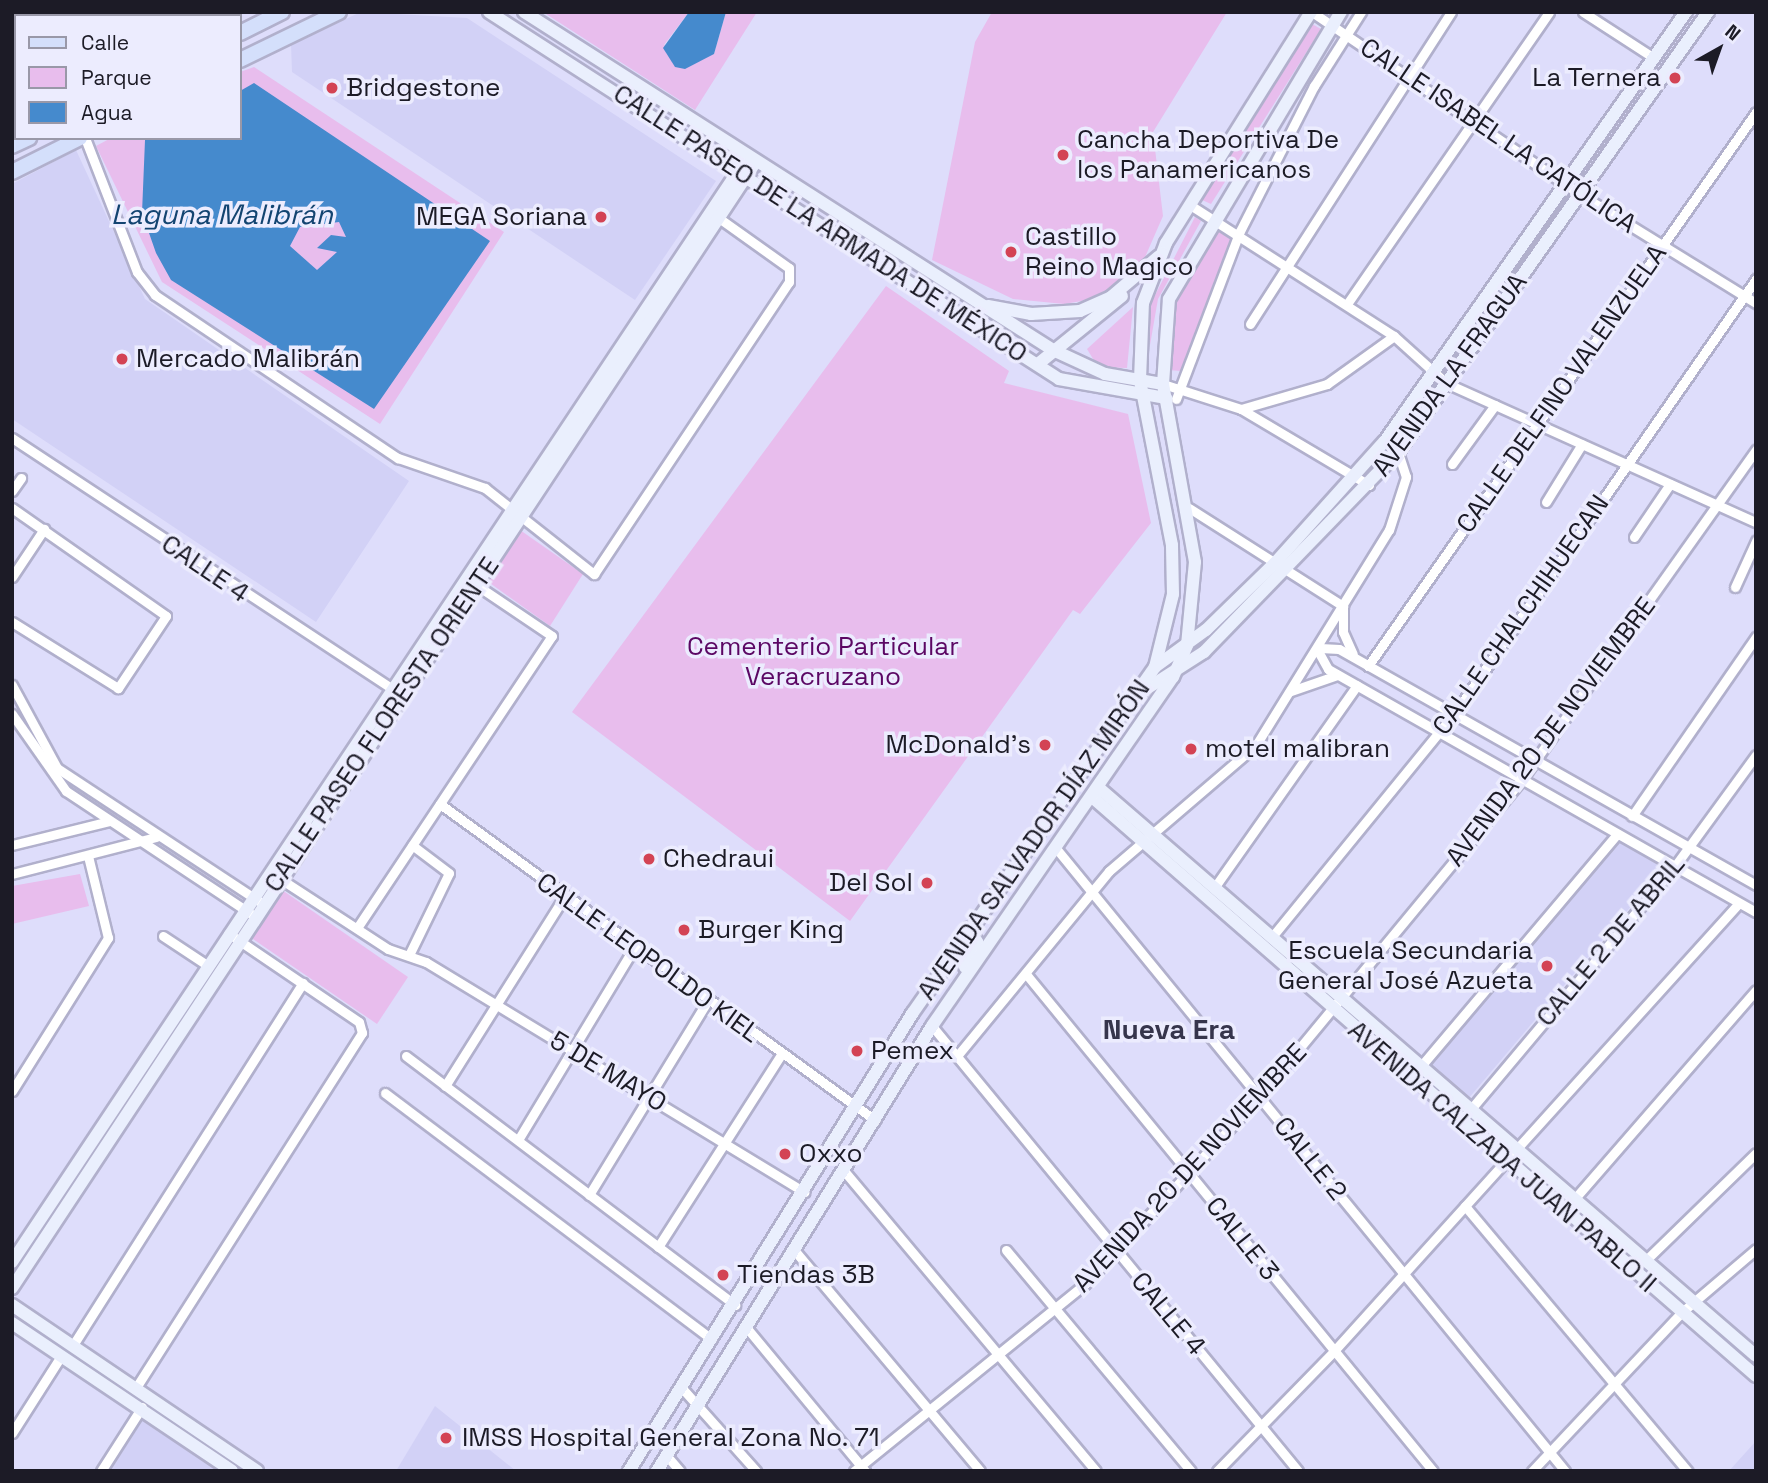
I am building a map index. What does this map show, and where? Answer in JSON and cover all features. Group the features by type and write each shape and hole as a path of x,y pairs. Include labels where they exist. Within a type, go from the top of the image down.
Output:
{"main road":[{"path":"242,32 282,12"},
{"path":"242,59 339,12"},
{"name":"CALLE PASEO DE LA ARMADA DE MÉXICO","path":"489,12 1038,364 1082,387 1171,399"},
{"name":"CALLE PASEO DE LA ARMADA DE MÉXICO","path":"524,12 751,160 1053,350 1097,372 1163,384"},
{"name":"AVENIDA SALVADOR DÍAZ MIRÓN","path":"629,1471 969,929 1143,691 1155,667 1173,594 1172,545 1142,396 1138,334 1158,257 1312,12"},
{"name":"AVENIDA SALVADOR DÍAZ MIRÓN","path":"657,1471 697,1403 845,1172 932,1026 1173,677 1187,645 1195,562 1171,399 1163,384 1169,299 1212,218 1341,12"},
{"name":"AVENIDA LA FRAGUA","path":"1143,691 1173,677 1281,566 1385,442 1433,369 1686,12"},
{"name":"AVENIDA LA FRAGUA","path":"1155,667 1187,645 1281,566 1369,485 1398,452 1707,12"},
{"path":"632,104 641,89"},
{"path":"684,137 692,122"},
{"path":"12,172 79,140"},
{"name":"CALLE PASEO FLORESTA ORIENTE","path":"515,515 751,160"},
{"name":"CALLE PASEO FLORESTA ORIENTE","path":"12,1288 17,1271 102,1149 233,937 470,580 719,218 742,174"},
{"path":"1038,364 1053,350 1089,328 1158,257"},
{"path":"982,305 1031,314 1080,311 1139,274"},
{"name":"AVENIDA CALZADA JUAN PABLO II","path":"1095,792 1332,1011 1756,1376"},
{"name":"AVENIDA CALZADA JUAN PABLO II","path":"1146,838 1214,888 1756,1356"},
{"path":"968,974 978,936 969,929"},
{"name":"CALLE PASEO FLORESTA ORIENTE","path":"12,1262 207,965 233,937"},
{"path":"91,1142 102,1149"},
{"path":"12,1305 137,1386 257,1471"},
{"path":"12,1323 142,1407 232,1471"}],"street":[{"name":"CALLE ISABEL LA CATÓLICA","path":"1312,12 1581,195 1756,303"},
{"name":"AVENIDA SALVADOR DÍAZ MIRÓN","path":"1171,399 1239,233 1361,12"},
{"path":"1250,324 1451,12"},
{"path":"1347,304 1549,12"},
{"path":"1583,12 1654,58"},
{"name":"CALLE DELFINO VALENZUELA","path":"1368,666 1756,112"},
{"path":"84,140 137,272 155,295 398,458 485,488 515,515 594,574 791,272 719,218"},
{"path":"1190,205 1289,264 1394,336 1446,383 1756,522"},
{"name":"CALLE CHALCHIHUECAN","path":"1271,938 1454,714 1756,279"},
{"path":"1241,409 1327,384 1394,336"},
{"path":"1163,384 1241,409 1369,485"},
{"path":"1171,399 1189,394"},
{"path":"1452,464 1495,405"},
{"name":"CALLE 4","path":"12,438 396,691"},
{"path":"957,1056 1091,892 1146,838 1235,768 1290,691 1319,649 1405,489 1398,452 1385,442"},
{"path":"1546,502 1582,444"},
{"name":"AVENIDA 20 DE NOVIEMBRE","path":"860,1469 928,1409 1055,1311 1116,1252 1259,1097 1535,761 1756,450"},
{"path":"12,491 21,478"},
{"path":"1633,537 1670,484"},
{"path":"12,508 166,616 118,688 12,622"},
{"path":"1189,508 1343,606"},
{"path":"12,577 44,529"},
{"path":"1735,587 1756,541"},
{"path":"357,928 552,636 470,580"},
{"path":"1343,606 1347,646 1357,659"},
{"path":"1632,816 1756,637"},
{"path":"1319,649 1331,646 1357,659 1756,885"},
{"path":"1319,649 1321,664 1339,675 1756,912"},
{"path":"1290,691 1339,675"},
{"path":"12,685 57,768 126,817 258,900"},
{"path":"1214,888 1357,685"},
{"path":"14,720 53,780 109,821 249,913"},
{"name":"CALLE 2 DE ABRIL","path":"1460,1122 1675,866 1756,755"},
{"name":"CALLE LEOPOLDO KIEL","path":"440,804 633,949 876,1120"},
{"path":"12,845 126,817"},
{"path":"1421,1066 1617,834"},
{"path":"12,874 156,836"},
{"path":"409,955 449,873 412,845"},
{"name":"CALLE 2","path":"1055,847 1565,1471"},
{"path":"12,1091 108,938 88,856"},
{"name":"5 DE MAYO","path":"274,875 357,928 497,1004 805,1192"},
{"path":"445,1086 564,897"},
{"path":"1217,1471 1263,1429 1738,903"},
{"path":"163,936 207,965"},
{"path":"137,1386 363,1027 233,937"},
{"path":"518,1140 633,949"},
{"name":"CALLE 3","path":"1026,974 1433,1471"},
{"path":"73,1345 303,983"},
{"path":"1563,1212 1756,990"},
{"path":"589,1195 707,1002"},
{"name":"CALLE 4","path":"932,1026 1298,1471"},
{"path":"658,1247 781,1055"},
{"path":"406,1056 735,1305"},
{"path":"385,1093 712,1339"},
{"path":"1646,1261 1756,1153"},
{"path":"845,1172 1096,1471"},
{"path":"1465,1206 1687,1471"},
{"path":"1532,1471 1682,1312 1756,1249"},
{"path":"1006,1250 1191,1471"},
{"path":"795,1251 980,1471"},
{"path":"746,1327 860,1469"},
{"path":"12,1433 61,1356"},
{"path":"94,1377 102,1364"},
{"path":"681,1387 755,1471"},
{"path":"101,1471 142,1407"},
{"path":"666,1455 680,1471"}],"shaded area":[{"path":"361,12 467,18 716,181 635,300 292,72 291,44"},
{"name":"Mercado Malibrán","path":"76,150 145,299 409,481 316,622 12,419 12,184"},
{"name":"Escuela Secundaria General José Azueta","path":"1619,840 1665,866 1468,1099 1428,1065"},
{"name":"IMSS Hospital General Zona No. 71","path":"435,1406 516,1471 396,1471"},
{"path":"146,1415 221,1471 110,1471"},
{"path":"1756,1441 1756,1471 1729,1471"}],"green space":[{"path":"543,12 689,12 664,45 714,54 726,12 757,12 695,110"},
{"path":"992,12 1227,12 1153,132 1163,216 1139,271 1099,298 1064,304 1013,299 932,260 975,42"},
{"path":"1312,24 1321,29 1211,204 1202,200"},
{"name":"Laguna Malibrán","path":"254,67 504,232 380,424 162,282 96,146 107,140 242,140 242,71"},
{"path":"1195,217 1201,221 1158,299 1150,345 1147,311"},
{"path":"1216,226 1233,235 1181,371 1168,370 1167,324 1184,271"},
{"name":"Cementerio Particular Veracruzano","path":"886,286 1009,371 1004,383 1128,414 1151,523 1080,614 1073,610 850,921 572,712"},
{"path":"1133,307 1127,368 1098,367 1087,349"},
{"path":"520,530 583,574 550,626 487,581"},
{"path":"80,874 89,906 12,924 12,886"},
{"path":"282,890 408,977 377,1024 250,937"}],"water":[{"path":"689,12 726,12 714,54 685,69 675,67 663,48"},
{"name":"Laguna Malibrán","path":"254,83 490,241 374,409 171,280 156,253 142,213 145,140 242,140 242,90","holes":["339,222 346,237 331,235 317,248 337,252 317,270 290,246 300,227"]}],"place":[{"name":"La Ternera","path":"1675,78"},
{"name":"Bridgestone","path":"332,88"},
{"name":"Cancha Deportiva De los Panamericanos","path":"1063,155"},
{"name":"MEGA Soriana","path":"601,217"},
{"name":"Castillo Reino Magico","path":"1011,252"},
{"name":"Mercado Malibrán","path":"122,359"},
{"name":"McDonald's","path":"1045,745"},
{"name":"motel malibran","path":"1191,749"},
{"name":"Chedraui","path":"649,859"},
{"name":"Del Sol","path":"927,883"},
{"name":"Burger King","path":"684,930"},
{"name":"Escuela Secundaria General José Azueta","path":"1547,966"},
{"name":"Pemex","path":"857,1051"},
{"name":"Oxxo","path":"785,1154"},
{"name":"Tiendas 3B","path":"723,1275"},
{"name":"IMSS Hospital General Zona No. 71","path":"446,1438"}],"district":[{"name":"Nueva Era","path":"1169,1029"}]}
